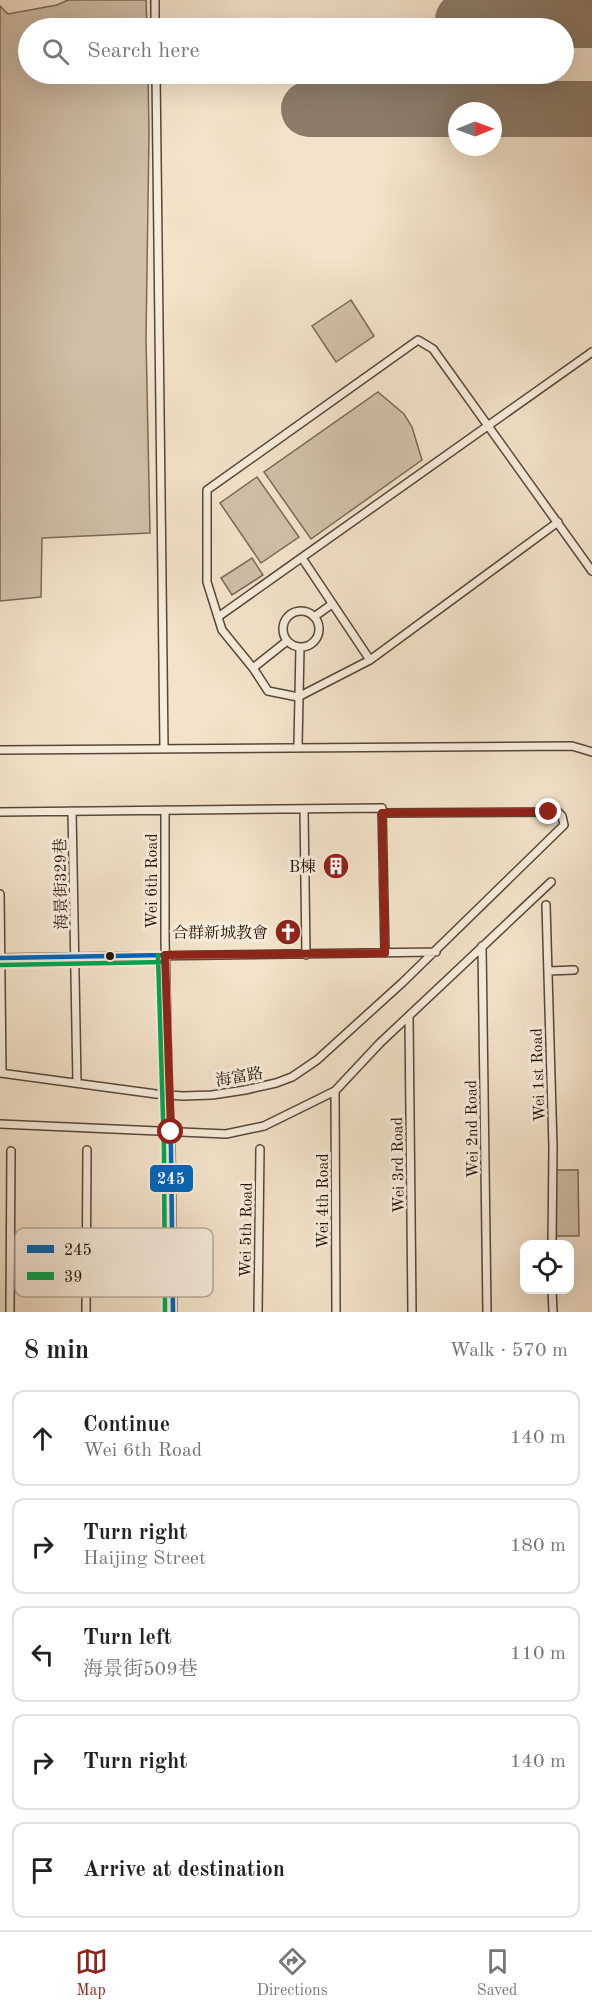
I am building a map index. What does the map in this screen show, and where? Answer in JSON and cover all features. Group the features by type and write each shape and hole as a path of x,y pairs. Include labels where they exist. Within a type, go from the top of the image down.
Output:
{"street":[{"path":"155,0 155,18"},
{"path":"156,84 164,748"},
{"path":"558,522 370,660 298,697 268,691 253,668 222,630 207,582 207,490 418,340 434,349 558,522 589,561 592,571"},
{"path":"218,617 592,352"},
{"path":"302,558 370,660"},
{"path":"314,617 332,604"},
{"path":"304,611 314,617 319,628 311,644 300,647 287,641 283,625 289,615 304,611"},
{"path":"253,668 287,641"},
{"path":"298,746 300,647"},
{"path":"0,750 298,746 572,746 592,752"},
{"path":"304,809 306,955"},
{"path":"0,812 304,809 382,811 385,953"},
{"name":"Wei 6th Road","path":"165,810 165,955 172,1228"},
{"name":"海景街329巷","path":"72,811 77,1083"},
{"name":"海富路","path":"1,1073 168,1095 212,1095 245,1090 292,1077 318,1060 436,952 564,825 562,816 558,812 382,811"},
{"path":"0,1124 226,1134 264,1126 334,1091 380,1043 551,882"},
{"path":"0,894 1,1073"},
{"name":"Wei 1st Road","path":"546,905 553,1147 552,1240"},
{"name":"Wei 2nd Road","path":"483,946 487,1312"},
{"path":"1,958 436,952"},
{"path":"548,971 574,970"},
{"name":"Wei 3rd Road","path":"409,1018 412,1312"},
{"name":"Wei 4th Road","path":"334,1091 336,1312"},
{"name":"Wei 5th Road","path":"258,1312 260,1149"},
{"path":"87,1150 87,1228"},
{"path":"10,1312 11,1151"},
{"path":"552,1294 553,1312"},
{"path":"86,1297 86,1312"},
{"name":"Wei 6th Road","path":"173,1297 173,1312"}],"shaded area":[{"path":"68,0 146,0 147,18 18,18 18,84 148,84 146,338 150,533 42,538 41,597 0,601 0,6 8,14 57,5"},
{"path":"351,300 374,336 336,362 312,326"},
{"path":"378,392 404,414 412,427 422,460 311,539 264,472"},
{"path":"257,477 299,537 261,563 220,503"},
{"path":"252,558 263,575 232,595 221,578"},
{"path":"555,1170 578,1170 579,1236 556,1236"}],"taxiway":[{"path":"505,84 505,109"}],"runway":[{"path":"574,20 592,20"},
{"path":"309,109 592,109"}],"transit line":[{"name":"39","path":"158,955 164,1228"},
{"name":"245","path":"165,955 172,1228"},
{"name":"245","path":"0,958 165,955"},
{"name":"39","path":"0,965 165,962"},
{"name":"39","path":"165,1297 165,1312"},
{"name":"245","path":"173,1297 173,1312"}],"place":[{"name":"B棟","path":"336,866"},
{"name":"合群新城教會","path":"288,932"}],"route":[{"path":"171,1132 165,955 385,953 382,813 549,812"}]}
